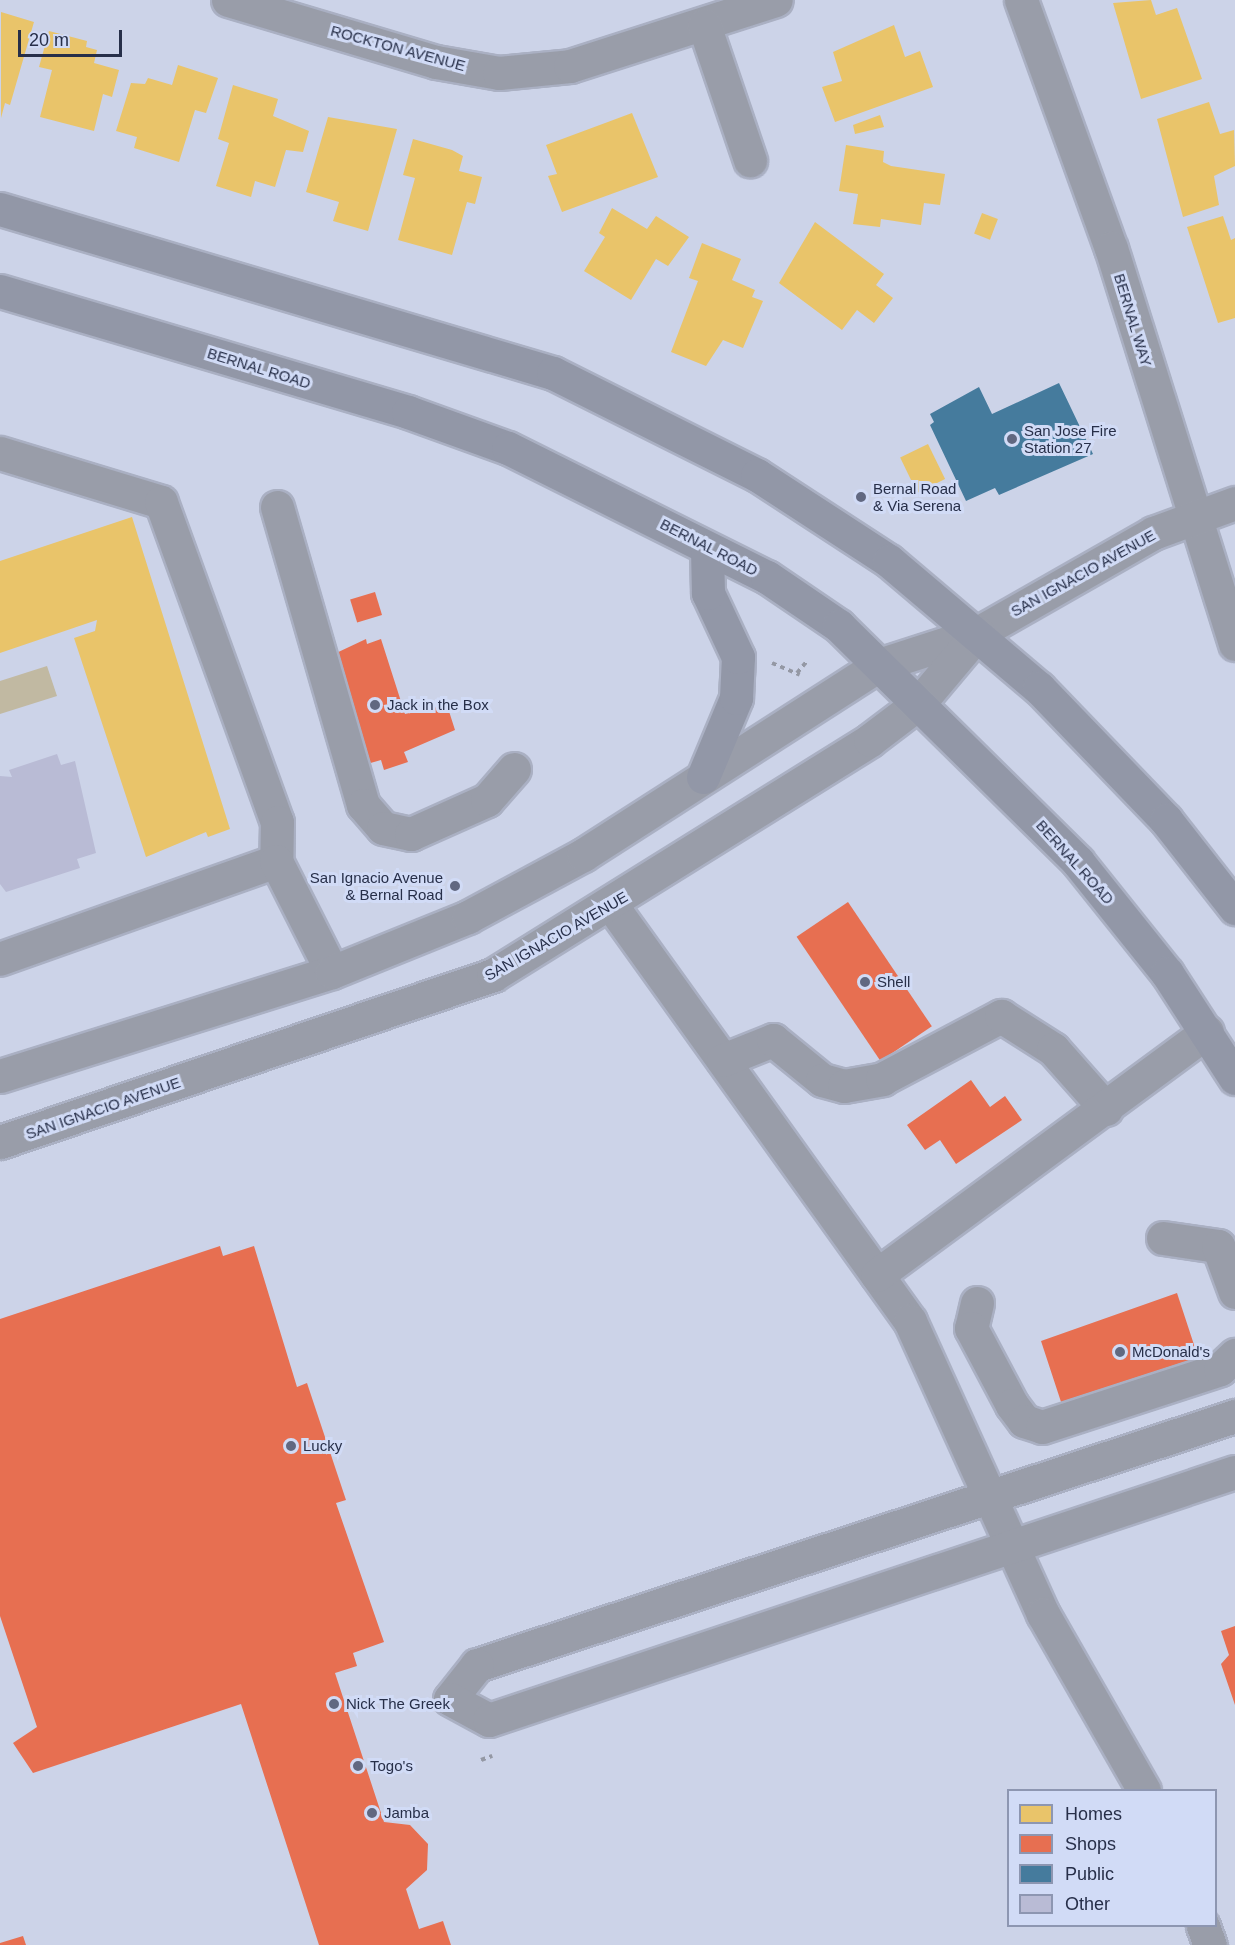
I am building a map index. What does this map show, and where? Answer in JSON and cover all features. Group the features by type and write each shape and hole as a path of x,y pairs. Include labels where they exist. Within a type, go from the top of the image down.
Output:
{"main road":[{"path":"0,209 553,373 617,401 757,475 831,522 978,633 1119,769 1235,908"},
{"name":"BERNAL ROAD","path":"0,291 408,412 497,444 580,480 707,548 767,577 839,626 1078,862 1207,1032 1235,1078"},
{"path":"702,777 736,698 738,657 708,593 707,548"}],"street":[{"name":"ROCKTON AVENUE","path":"228,0 436,62 499,73 570,66 704,25 776,0"},
{"name":"BERNAL WAY","path":"1021,0 1111,248 1191,516 1235,644"},
{"path":"704,25 750,160"},
{"path":"0,453 161,501 277,822 276,861 332,972"},
{"name":"SAN IGNACIO AVENUE","path":"0,1076 332,972 468,918 583,855 879,665 978,633 1104,559 1191,516 1235,503"},
{"path":"277,507 363,805 383,828 411,834 422,830 487,800 514,769"},
{"name":"SAN IGNACIO AVENUE","path":"0,1142 472,983 612,906 919,703 978,633"},
{"path":"0,959 276,861"},
{"path":"612,906 910,1321 992,1496 1012,1546 1083,1692 1143,1789"},
{"path":"723,1060 773,1040 822,1080 844,1086 882,1079 1001,1016 1053,1049 1106,1109"},
{"path":"877,1275 1106,1109 1207,1032"},
{"path":"1163,1238 1218,1246 1235,1292"},
{"path":"977,1303 971,1328 1012,1405 1024,1421 1041,1426 1220,1369 1235,1355"},
{"path":"1235,1416 477,1665 450,1699 489,1720 1235,1472"},
{"path":"1203,1927 1210,1945"}],"path":[{"path":"797,673 808,660"},
{"path":"766,662 786,665 805,679"}],"shaded area":[{"path":"47,666 57,696 0,714 0,681"}],"building: Homes":[{"path":"1151,0 1156,15 1177,8 1202,79 1141,99 1113,3"},
{"path":"1,12 34,22 10,105 5,103 1,118"},
{"path":"894,25 905,57 920,51 933,87 835,122 822,87 842,81 833,52"},
{"path":"49,31 87,41 86,47 97,50 94,63 119,70 112,97 103,94 94,131 40,117 52,70 39,67"},
{"path":"178,65 218,78 206,113 195,110 179,162 134,148 137,137 116,131 131,83 145,84 148,78 172,85"},
{"path":"233,85 278,99 273,116 309,131 303,152 286,150 275,187 255,181 251,197 216,186 229,143 218,139"},
{"path":"1209,102 1220,134 1234,130 1235,166 1214,176 1219,205 1183,217 1157,119"},
{"path":"632,113 658,177 562,212 548,176 557,174 546,145"},
{"path":"880,115 884,127 855,134 853,125"},
{"path":"328,117 397,129 368,231 333,221 339,202 306,192"},
{"path":"413,139 452,150 463,156 459,171 482,177 475,204 467,202 452,255 398,240 415,178 403,175"},
{"path":"846,145 884,151 883,162 891,166 945,174 940,205 924,203 921,225 881,219 880,227 853,224 858,194 839,191"},
{"path":"612,208 647,229 656,216 689,237 668,266 656,259 631,300 584,271 605,237 599,233"},
{"path":"982,213 998,219 990,240 974,234"},
{"path":"1223,216 1231,240 1235,238 1235,318 1218,323 1187,227"},
{"path":"815,222 884,274 876,285 893,298 874,323 857,310 842,330 779,283"},
{"path":"702,243 741,259 732,280 755,290 752,297 763,301 743,348 723,340 706,366 671,352 698,281 689,278"},
{"path":"928,444 945,479 917,493 900,458"},
{"path":"132,517 230,829 208,837 206,832 146,857 74,638 95,631 97,620 0,653 0,561"}],"building: Shops":[{"path":"375,592 382,615 357,623 350,600"},
{"name":"Jack in the Box","path":"366,639 367,644 381,639 405,714 447,705 455,730 404,752 408,762 384,770 381,760 367,764 332,655"},
{"name":"Shell","path":"848,902 932,1026 880,1061 797,937"},
{"path":"971,1080 990,1107 1005,1096 1022,1120 956,1164 940,1140 925,1150 907,1125"},
{"path":"220,1246 223,1256 254,1246 297,1387 307,1383 346,1500 336,1503 384,1642 353,1653 357,1666 335,1673 384,1822 410,1825 428,1844 427,1870 406,1889 419,1929 443,1921 451,1945 319,1945 241,1704 33,1773 13,1743 37,1727 0,1616 0,1319"},
{"name":"McDonald's","path":"1177,1293 1200,1363 1115,1386 1063,1408 1041,1341"},
{"path":"1235,1626 1235,1705 1221,1664 1229,1655 1221,1631"},
{"path":"23,1936 26,1945 0,1945 0,1943"}],"building: Public":[{"name":"San Jose Fire Station 27","path":"1059,383 1093,454 999,495 995,488 966,501 930,425 934,422 930,414 979,387 992,414"}],"building: Other":[{"path":"57,754 61,765 75,761 96,853 77,859 80,868 6,892 0,884 0,776 12,777 9,770"}],"place":[{"name":"San Jose Fire Station 27","path":"1012,439"},
{"name":"Bernal Road & Via Serena","path":"861,497"},
{"name":"Jack in the Box","path":"375,705"},
{"name":"San Ignacio Avenue & Bernal Road","path":"455,886"},
{"name":"Shell","path":"865,982"},
{"name":"McDonald's","path":"1120,1352"},
{"name":"Lucky","path":"291,1446"},
{"name":"Nick The Greek","path":"334,1704"},
{"name":"Togo's","path":"358,1766"},
{"name":"Jamba","path":"372,1813"}]}
